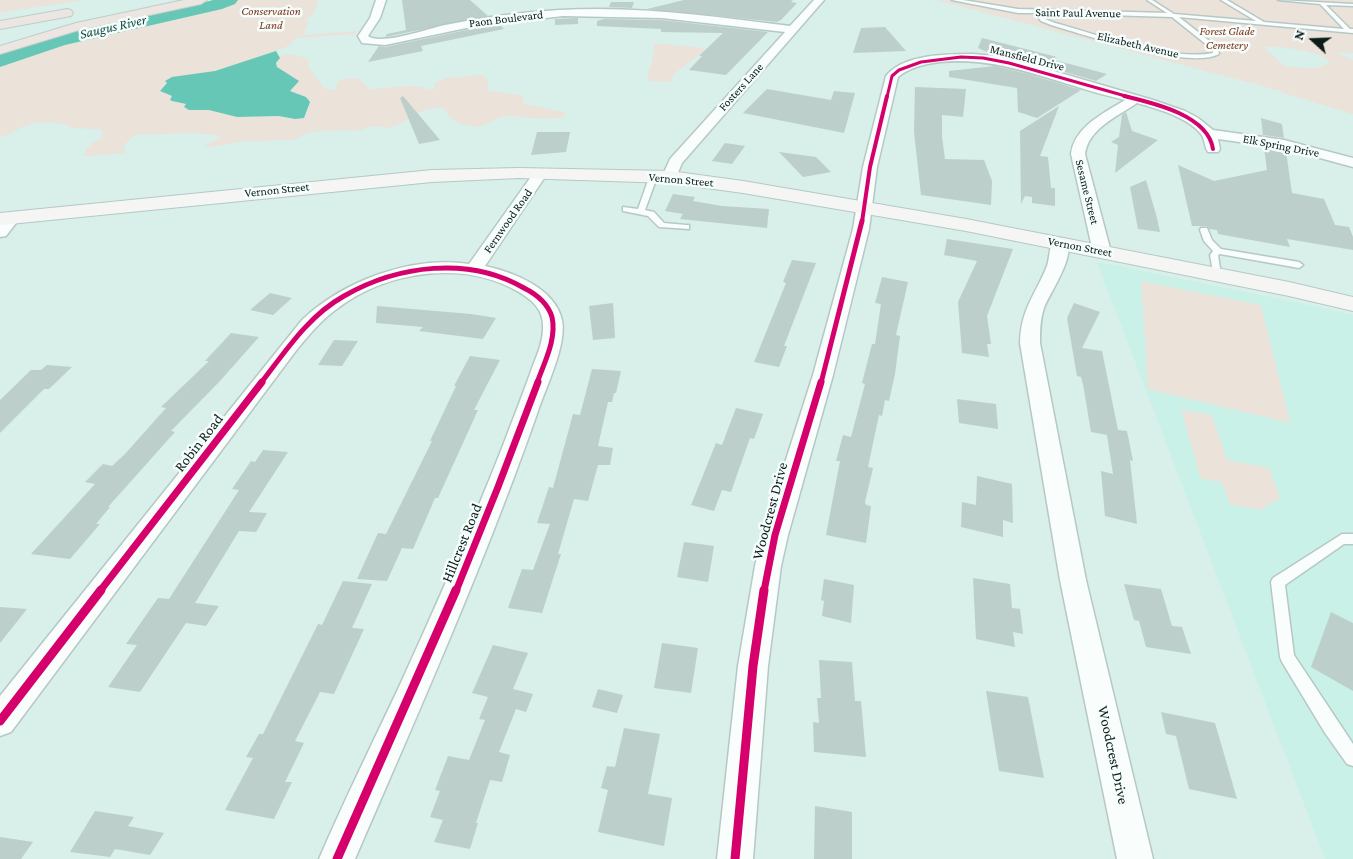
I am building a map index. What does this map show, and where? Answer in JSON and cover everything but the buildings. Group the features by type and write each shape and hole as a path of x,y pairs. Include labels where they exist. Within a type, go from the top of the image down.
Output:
{"highway":[{"path":"0,34 174,0"},
{"path":"0,50 68,29 202,0"},
{"path":"0,24 81,9"}],"main road":[{"name":"Vernon Street","path":"4,223 432,176 540,174 661,177 721,183 1060,243 1353,304"}],"street":[{"name":"Paon Boulevard","path":"381,0 375,18 363,36 366,41 386,41 474,23 531,15 621,12 694,16 794,30"},
{"name":"Fosters Lane","path":"661,177 819,0"},
{"name":"Paon Boulevard","path":"663,4 694,16"},
{"path":"517,6 531,15"},
{"name":"Mansfield Drive","path":"866,208 870,167 890,79 896,71 904,67 953,58 995,60 1178,113 1194,121 1209,134"},
{"name":"Sesame Street","path":"1102,252 1078,154 1078,145 1084,134 1134,100"},
{"path":"1209,134 1213,149"},
{"name":"Elk Spring Drive","path":"1209,134 1284,144 1353,164"},
{"name":"Fernwood Road","path":"475,268 540,174"},
{"name":"Woodcrest Drive","path":"735,859 754,666 768,566 775,535 823,375 866,208"},
{"name":"Woodcrest Drive","path":"1060,243 1058,259 1053,273 1033,315 1030,343 1074,580 1135,859"},
{"name":"Robin Road","path":"0,721 253,392 311,321 325,308 344,296 385,278 427,270 475,268"},
{"name":"Hillcrest Road","path":"336,859 426,663 460,582 536,388 552,340 553,324 548,308 539,297 507,278 475,268"}],"lane":[{"name":"Saint Paul Avenue","path":"954,0 996,8 1036,12 1173,15 1351,31"},
{"path":"1149,0 1173,15"},
{"path":"1223,0 1265,24"},
{"path":"1283,0 1353,6"},
{"path":"1322,3 1351,31"},
{"name":"Elizabeth Avenue","path":"1036,12 1043,20 1053,24 1162,52 1192,57 1216,54 1215,48 1173,15"},
{"path":"641,211 661,177"},
{"path":"626,209 651,214 662,225 686,228"},
{"path":"1204,230 1208,241 1218,252 1299,265"},
{"path":"1217,275 1214,254 1218,252"},
{"path":"1353,539 1342,539 1278,582 1287,658 1353,758"}],"shaded area":[{"path":"276,51 280,58 276,63 277,67 299,81 290,91 306,97 310,102 304,118 295,119 279,116 237,117 209,110 189,110 184,107 186,104 170,100 172,96 160,91 167,83 165,81 172,77 215,71"},
{"path":"1097,262 1353,315 1353,859 1325,859"}],"green space":[{"path":"0,0 82,0 0,13"},
{"name":"Conservation Land","path":"220,0 318,0 314,13 305,21 309,21 303,35 358,31 356,34 295,38 286,47 224,69 171,78 165,81 167,83 160,91 172,96 170,100 172,101 186,104 184,107 189,110 209,110 237,117 279,116 295,119 306,116 310,102 306,97 289,91 292,88 285,74 276,65 280,58 279,56 290,55 308,60 309,68 325,89 335,90 338,81 352,78 363,82 369,89 413,86 434,90 435,83 447,78 480,75 484,76 488,81 487,91 521,95 524,97 522,102 526,104 566,114 561,117 547,119 507,116 478,127 458,122 450,117 445,109 437,107 422,111 388,128 372,126 361,130 318,131 307,133 293,140 245,141 211,147 204,145 217,140 221,136 194,133 135,135 124,145 125,153 88,156 83,155 90,145 103,137 101,129 70,128 70,126 58,123 46,122 28,125 0,136 0,61 13,54 59,39 207,6"},
{"name":"Forest Glade Cemetery","path":"937,0 1353,0 1353,53 1334,52 1353,60 1353,114 1281,91","holes":["1264,47 1309,52 1318,55 1330,63 1317,68 1285,67"]},
{"path":"654,43 704,48 704,51 674,74 670,82 649,81 647,74 650,68"},
{"path":"1141,281 1261,305 1290,423 1148,389"},
{"path":"1181,410 1212,415 1227,460 1269,468 1280,498 1260,510 1230,504 1222,482 1201,479"}],"waterway":[{"name":"Saugus River","path":"0,61 60,40 216,5 229,0"}],"cycle path":[{"path":"735,859 753,666 768,566 775,535 823,375 861,229 870,167 892,76 909,65 934,59 973,57 996,60 1148,103 1180,114 1194,121 1206,131 1213,149"},
{"path":"0,721 288,348 320,313 345,295 367,285 414,271 438,268 463,268 509,279 534,294 542,301 551,314 553,334 550,348 473,550 337,859"}]}
